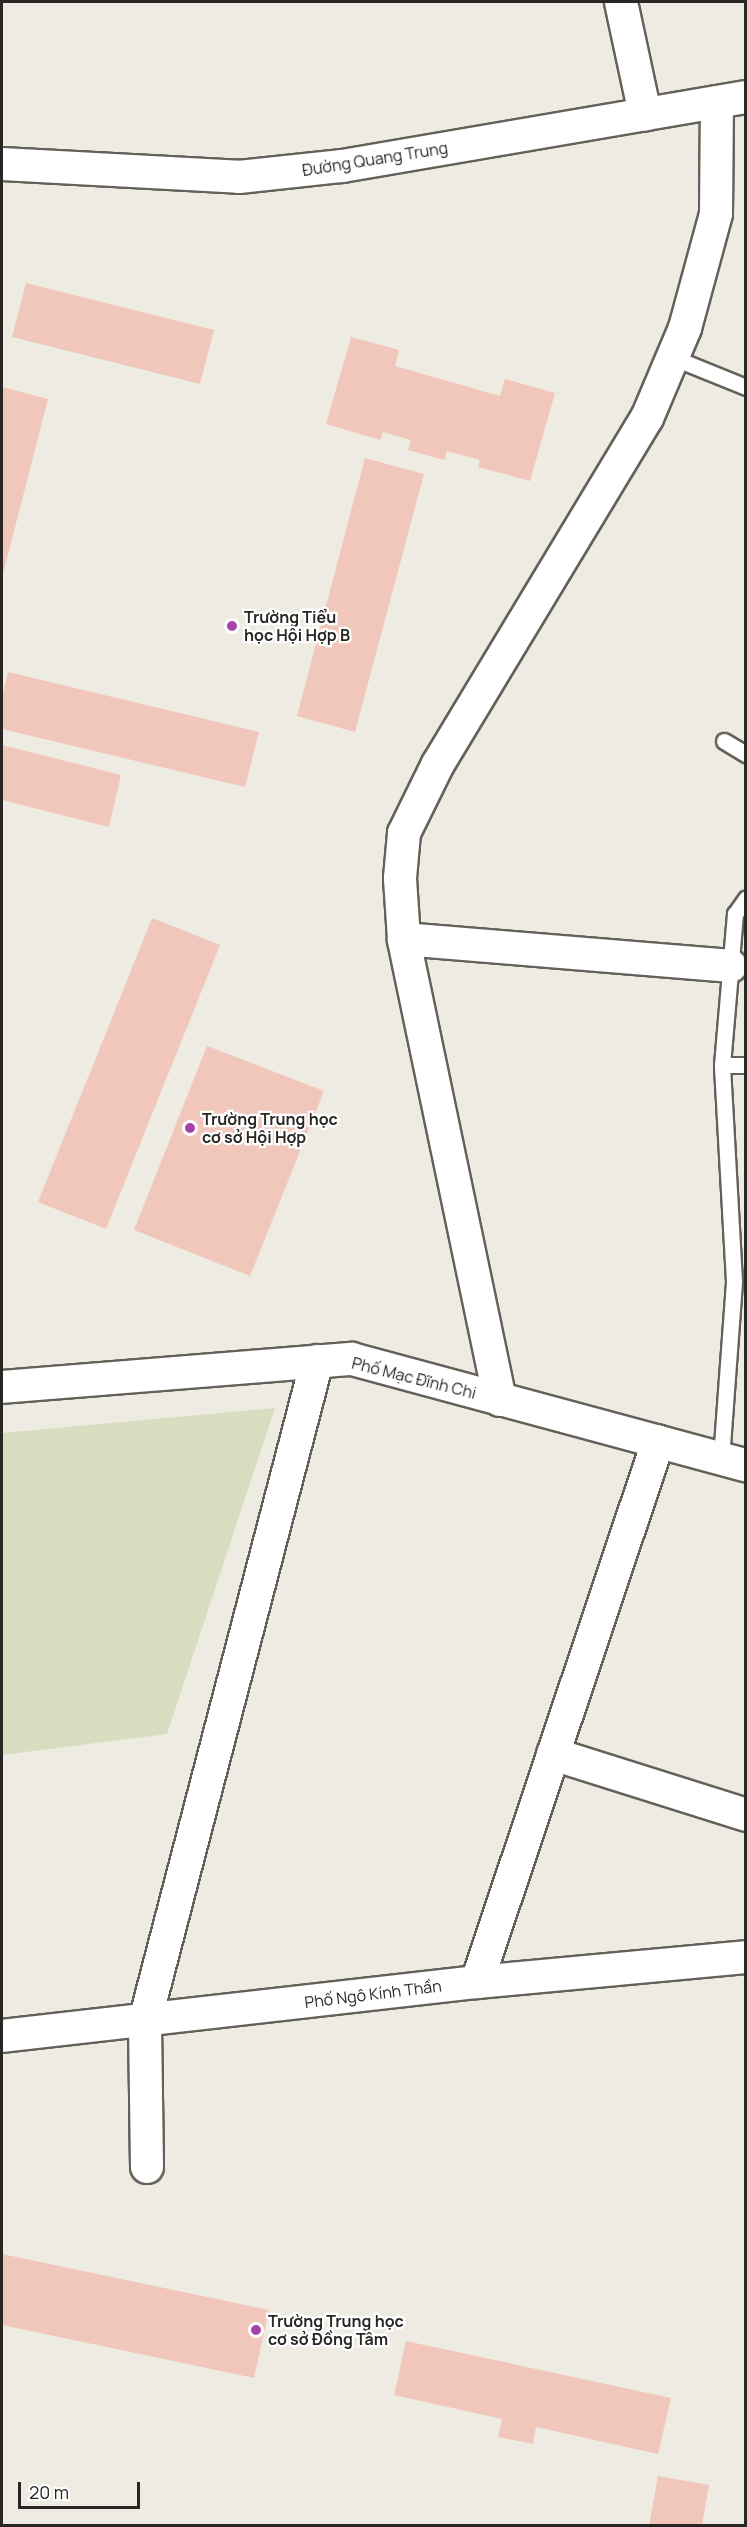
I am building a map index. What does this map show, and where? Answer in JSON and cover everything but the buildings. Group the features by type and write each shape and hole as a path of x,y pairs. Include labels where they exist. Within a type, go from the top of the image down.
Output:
{"street":[{"path":"621,2 645,114"},
{"path":"500,1400 404,939 400,878 404,833 438,764 647,418 685,328 716,214 731,100"},
{"name":"Đường Quang Trung","path":"2,164 240,177 342,166 731,100"},
{"path":"404,939 731,966"},
{"name":"Phố Mạc Đĩnh Chi","path":"2,1387 352,1359 733,1462"},
{"path":"147,2167 145,2021 317,1361"},
{"path":"477,1982 658,1442"},
{"path":"553,1755 746,1815"},
{"name":"Phố Ngô Kính Thần","path":"2,2036 477,1982 746,1958"}],"lane":[{"path":"672,357 746,387"},
{"path":"724,741 746,754"},
{"path":"733,1462 734,1281 722,1065 735,914 746,898"},
{"path":"722,1065 746,1065"}],"green space":[{"path":"275,1408 167,1734 2,1755 2,1433"}],"place":[{"name":"Trường Tiểu học Hội Hợp B","path":"232,626"},
{"name":"Trường Trung học cơ sở Hội Hợp","path":"190,1128"},
{"name":"Trường Trung học cơ sở Đồng Tâm","path":"256,2330"}]}
